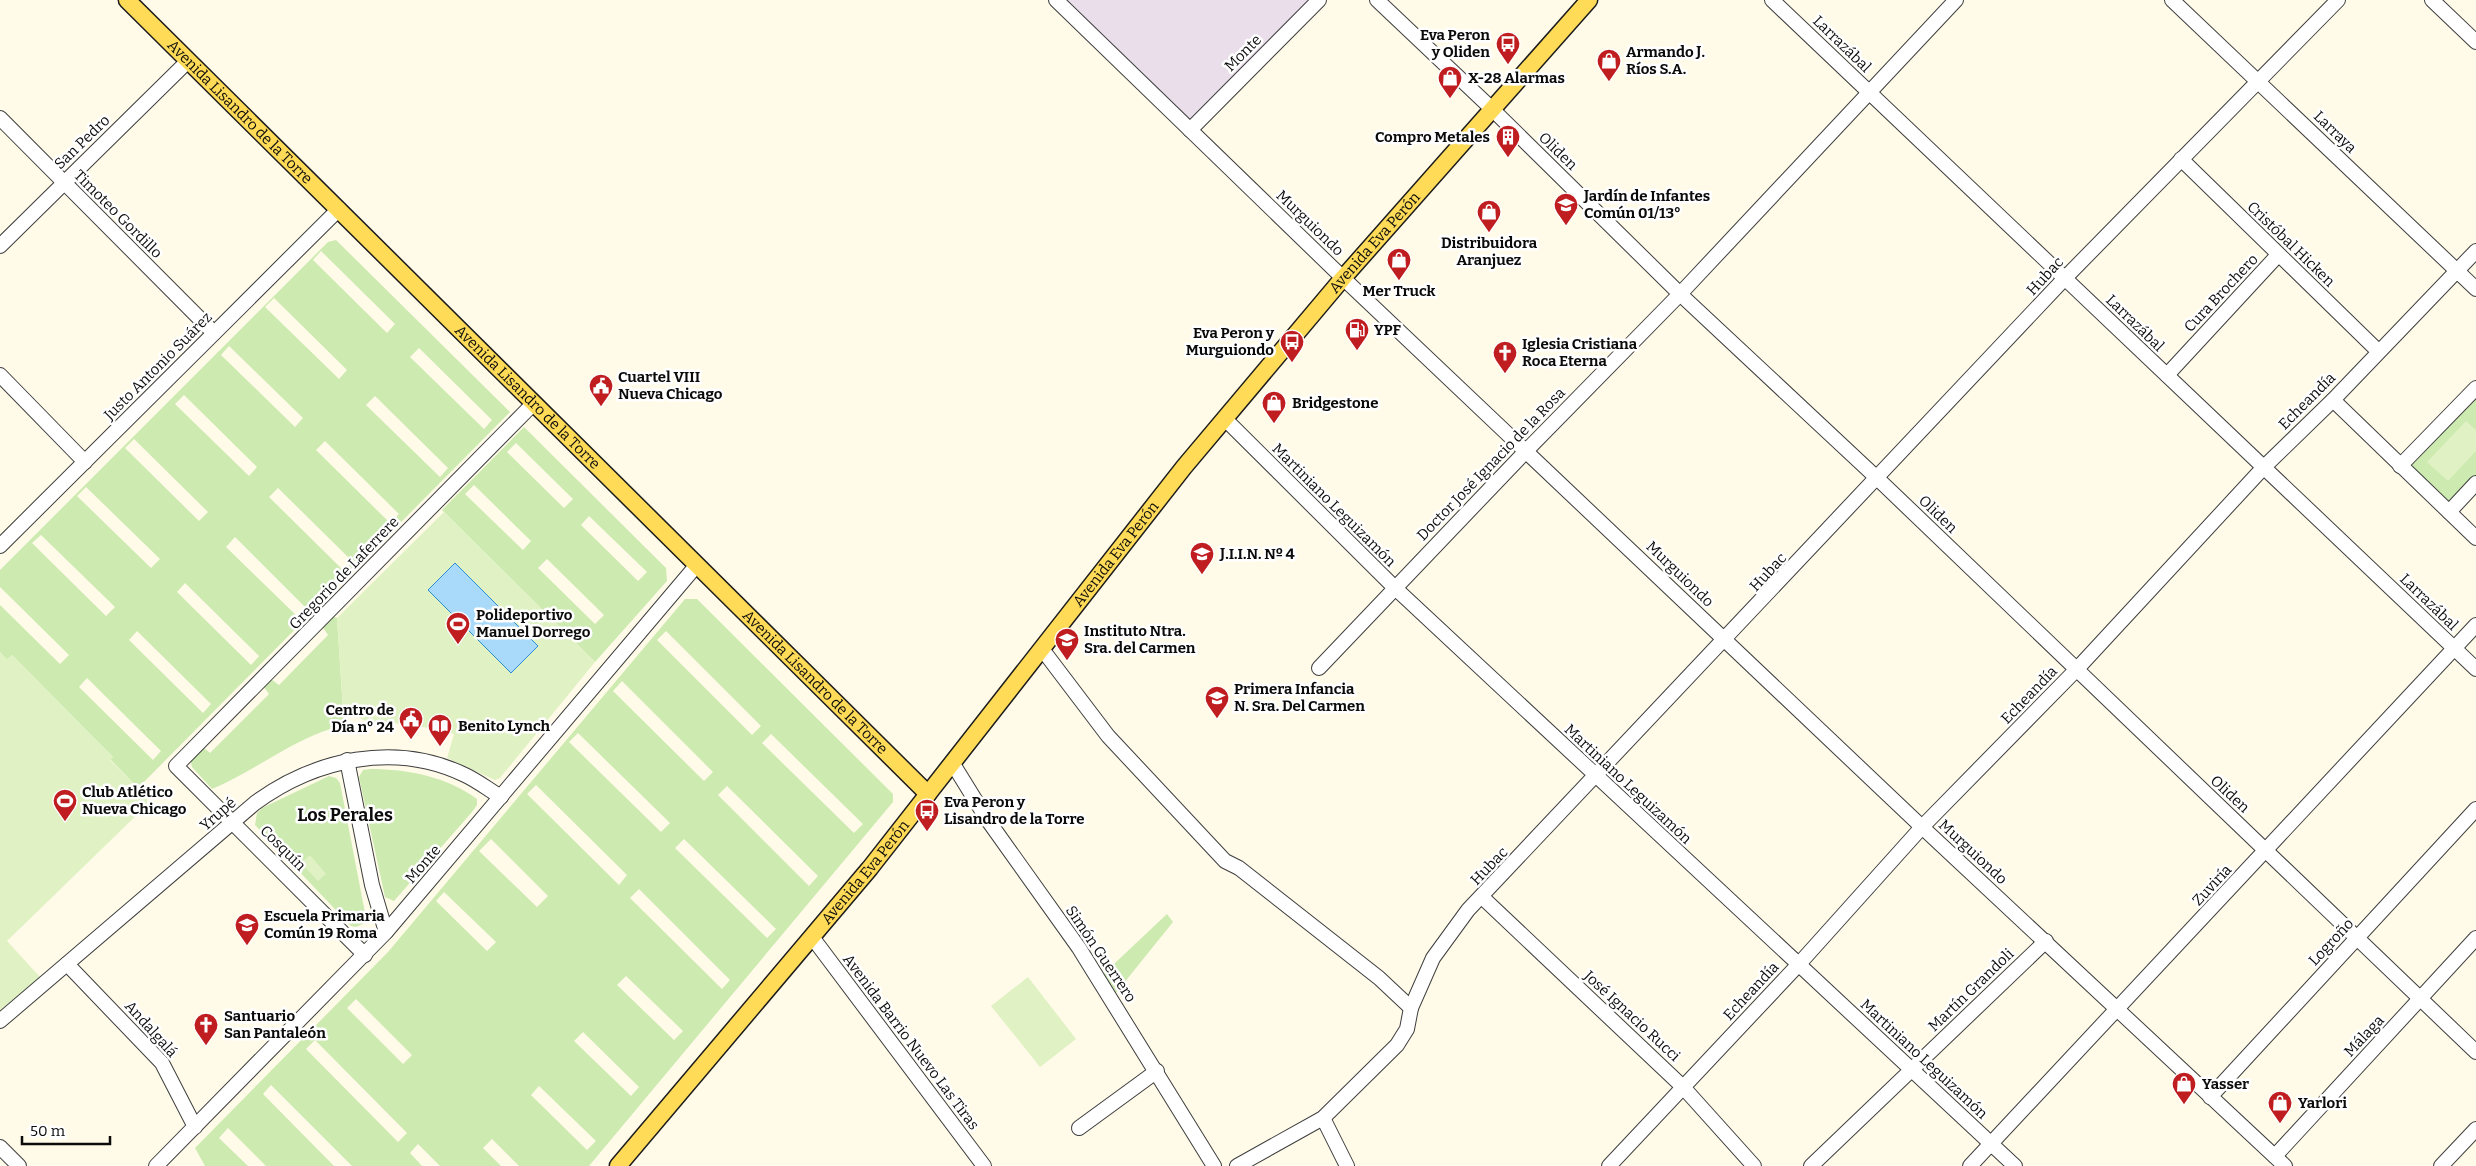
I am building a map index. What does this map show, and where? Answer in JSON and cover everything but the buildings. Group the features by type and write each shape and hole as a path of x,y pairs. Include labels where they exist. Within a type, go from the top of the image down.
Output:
{"main road":[{"name":"Avenida Lisandro de la Torre","path":"127,0 928,794"},
{"name":"Avenida Eva Perón","path":"618,1166 812,937 953,764 1142,518 1224,419 1343,278 1491,108 1589,0"}],"street":[{"name":"Murguiondo","path":"1056,0 1343,278 1922,827 2285,1166"},
{"name":"Monte","path":"1190,130 1319,0"},
{"name":"Oliden","path":"1377,0 1491,108 1680,294 1878,479 2476,1052"},
{"name":"Larrazábal","path":"1772,0 2476,669"},
{"name":"Doctor José Ignacio de la Rosa","path":"1319,668 1526,450 1680,294 1868,91 1956,0"},
{"name":"Larraya","path":"2172,0 2476,289"},
{"name":"Hubac","path":"1237,1166 1323,1118 1397,1045 1407,1029 1411,1008 1433,958 1468,910 1726,640 2065,278 2338,0"},
{"path":"2432,0 2476,42"},
{"name":"San Pedro","path":"0,246 188,61"},
{"name":"Timoteo Gordillo","path":"0,118 214,333"},
{"name":"Cristóbal Hicken","path":"2182,159 2378,351"},
{"name":"Justo Antonio Suárez","path":"0,546 339,209"},
{"name":"Echeandía","path":"1609,1166 1799,964 1922,827 2076,670 2264,467 2333,400 2476,251"},
{"name":"Cura Brochero","path":"2167,375 2278,255"},
{"path":"0,375 85,462"},
{"path":"2400,466 2476,388"},
{"path":"2333,400 2476,538"},
{"name":"Gregorio de Laferrere","path":"176,766 534,403"},
{"name":"Martiniano Leguizamón","path":"1224,419 1394,587 2015,1166"},
{"path":"2448,512 2476,483"},
{"name":"Monte","path":"156,1166 386,932 696,566"},
{"name":"Zuviría","path":"1970,1166 2118,1010 2476,625"},
{"path":"1042,649 1108,736 1224,861 1239,868 1365,967 1411,1008"},
{"name":"Yrupé","path":"0,1021 255,803 285,783 317,768 347,760 378,757 426,762 465,774 501,797"},
{"path":"347,760 372,885 386,932"},
{"name":"Simón Guerrero","path":"953,764 987,819 1079,948 1157,1071 1214,1166"},
{"name":"Cosquín","path":"176,766 365,955"},
{"name":"Logroño","path":"2210,1097 2476,809"},
{"name":"José Ignacio Rucci","path":"1482,896 1683,1087 1754,1166"},
{"name":"Avenida Barrio Nuevo Las Tiras","path":"812,937 984,1166"},
{"name":"Málaga","path":"2275,1156 2476,938"},
{"name":"Martín Grandoli","path":"1811,1166 2046,941"},
{"name":"Andalgalá","path":"67,964 162,1063 195,1127"},
{"path":"1079,1128 1157,1071"},
{"path":"1323,1118 1347,1166"},
{"path":"2441,1166 2476,1129"},
{"path":"0,1147 19,1166"}],"shaded area":[{"path":"1066,0 1318,0 1193,119 1185,116"}],"green space":[{"path":"336,240 510,412 138,788 110,759 113,757 12,655 7,660 0,652 0,605 60,664 69,655 0,587 0,570 328,242","holes":["321,251 395,324 387,333 313,260","274,298 347,370 339,379 265,307","229,346 303,418 295,427 221,355","419,348 492,420 484,429 410,357","184,395 257,467 249,476 175,404","375,396 448,468 440,477 366,405","134,439 208,512 199,521 125,448","325,441 399,514 390,523 316,450","86,487 160,559 151,568 77,496","278,488 352,561 343,570 269,497","41,535 115,607 106,616 32,543","235,537 308,610 300,619 226,547","185,583 259,656 251,665 177,592","137,631 211,704 203,713 129,640","87,678 161,751 153,760 79,687"]},
{"path":"2476,396 2476,476 2449,504 2407,465"},
{"path":"2466,421 2476,430 2476,451 2448,481 2427,462"},
{"path":"524,427 666,568 667,581 595,662 442,510","holes":["516,443 573,499 564,508 507,452","474,485 531,541 523,550 465,494","589,516 647,572 638,581 581,525","547,559 604,615 595,624 538,568"]},
{"name":"Polideportivo Manuel Dorrego","path":"444,512 595,662 500,778 495,780 447,758 454,734 410,724 368,722 343,710 337,618"},
{"path":"685,599 697,599 893,794 893,802 589,1166 519,1166 492,1139 483,1148 501,1166 440,1166 418,1144 410,1153 422,1166 352,1166 271,1085 263,1094 334,1166 266,1166 228,1128 219,1138 248,1166 205,1166 195,1148 388,952","holes":["666,631 761,726 752,735 657,640","622,681 713,772 704,781 613,691","578,733 670,823 661,832 569,742","771,734 863,824 854,833 762,743","536,785 627,875 619,885 527,794","727,786 818,876 809,886 718,795","491,839 548,896 537,907 479,851","684,839 776,929 767,938 675,848","639,889 730,980 722,989 630,898","444,892 496,942 487,951 436,901","626,976 683,1031 674,1040 617,985","356,999 412,1055 403,1064 347,1008","583,1032 639,1087 631,1096 574,1041","315,1040 407,1133 398,1142 306,1049","539,1086 596,1141 587,1150 531,1095"]},
{"path":"332,616 337,618 344,725 309,737 212,789 192,767 190,759 203,747 210,753 269,694 263,686 271,679 279,685 328,635 322,626"},
{"name":"Club Atlético Nueva Chicago","path":"0,652 7,659 12,655 113,757 110,760 147,797 147,805 7,941 40,977 0,1010"},
{"path":"385,769 427,776 453,785 477,799 477,805 472,812 394,901 385,897 359,777 363,770"},
{"path":"329,776 336,778 340,783 366,918 365,923 356,927 351,926 255,825 257,813 262,808"},
{"path":"310,855 326,874 318,881 301,863"},
{"path":"1167,914 1173,922 1111,999 1098,979"},
{"path":"1028,977 1076,1039 1040,1067 991,1006"}],"water":[{"path":"455,563 538,646 511,673 428,590"}],"place":[{"name":"Eva Peron y Oliden","path":"1508,65"},
{"name":"Armando J. Ríos S.A.","path":"1609,82"},
{"name":"X-28 Alarmas","path":"1450,99"},
{"name":"Compro Metales","path":"1508,158"},
{"name":"Jardín de Infantes Común 01/13°","path":"1566,226"},
{"name":"Distribuidora Aranjuez","path":"1489,233"},
{"name":"Mer Truck","path":"1399,281"},
{"name":"YPF","path":"1357,351"},
{"name":"Eva Peron y Murguiondo","path":"1292,363"},
{"name":"Iglesia Cristiana Roca Eterna","path":"1505,374"},
{"name":"Cuartel VIII Nueva Chicago","path":"601,407"},
{"name":"Bridgestone","path":"1274,424"},
{"name":"J.I.I.N. Nº 4","path":"1202,575"},
{"name":"Polideportivo Manuel Dorrego","path":"458,645"},
{"name":"Instituto Ntra. Sra. del Carmen","path":"1067,661"},
{"name":"Primera Infancia N. Sra. Del Carmen","path":"1217,719"},
{"name":"Centro de Día n° 24","path":"411,740"},
{"name":"Benito Lynch","path":"440,747"},
{"name":"Club Atlético Nueva Chicago","path":"65,822"},
{"name":"Eva Peron y Lisandro de la Torre","path":"927,832"},
{"name":"Escuela Primaria Común 19 Roma","path":"247,946"},
{"name":"Santuario San Pantaleón","path":"206,1046"},
{"name":"Yasser","path":"2184,1105"},
{"name":"Yarlori","path":"2280,1124"}],"district":[{"name":"Los Perales","path":"345,815"}]}
